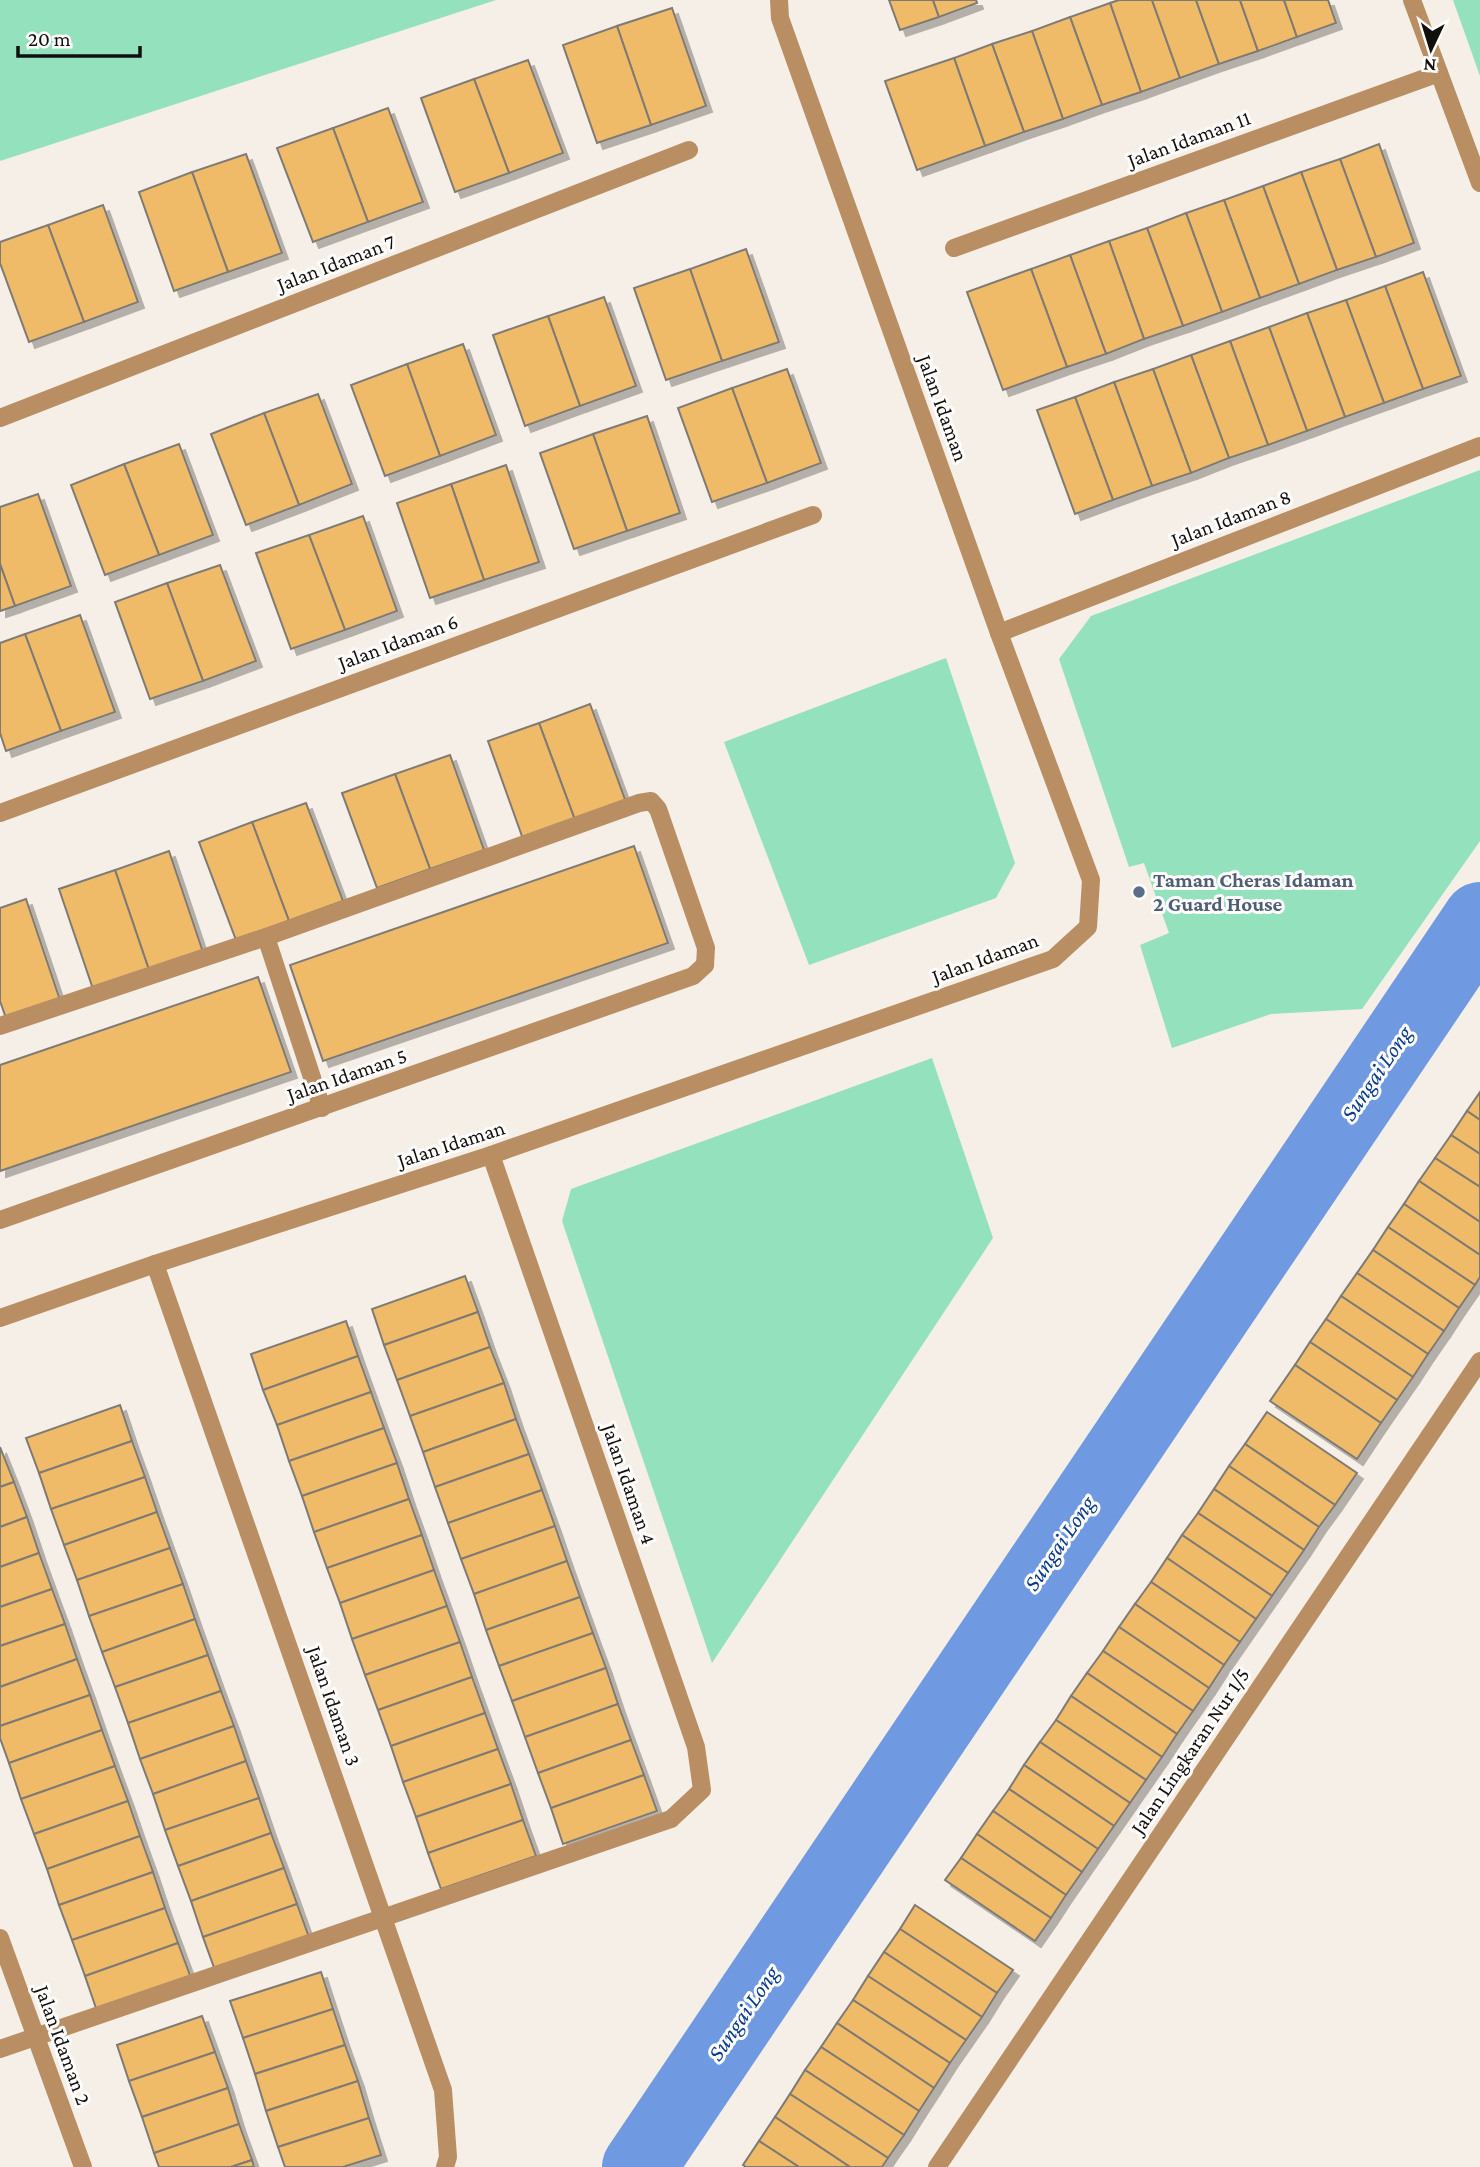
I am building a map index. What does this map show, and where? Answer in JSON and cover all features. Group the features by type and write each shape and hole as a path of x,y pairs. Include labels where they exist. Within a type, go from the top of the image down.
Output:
{"street":[{"name":"Jalan Idaman","path":"0,1318 155,1264 491,1155 1053,959 1087,927 1091,880 999,633 780,18 779,0"},
{"path":"1412,0 1480,183"},
{"name":"Jalan Idaman 11","path":"954,248 1439,73"},
{"name":"Jalan Idaman 7","path":"0,418 689,150"},
{"name":"Jalan Idaman 8","path":"999,633 1480,446"},
{"name":"Jalan Idaman 6","path":"0,813 813,514"},
{"name":"Jalan Idaman 5","path":"0,1220 693,976 705,965 706,948 658,809 651,801 639,803 266,937"},
{"path":"0,1026 266,937 322,1108"},
{"name":"Jalan Idaman 4","path":"384,1917 671,1819 702,1790 696,1747 491,1155"},
{"name":"Jalan Idaman 3","path":"155,1264 443,2090 448,2157 445,2167"},
{"name":"Jalan Lingkaran Nur 1/5","path":"937,2167 1480,1361"},
{"path":"0,2049 384,1917"},
{"name":"Jalan Idaman 2","path":"0,1938 83,2167"}],"green space":[{"path":"0,0 496,0 0,161"},
{"path":"1453,0 1480,0 1480,76"},
{"path":"1480,470 1480,841 1362,1009 1271,1014 1172,1048 1140,945 1169,933 1144,863 1129,867 1059,659 1091,616"},
{"path":"946,658 1015,863 996,898 809,965 724,742"},
{"path":"932,1058 993,1238 712,1663 562,1221 571,1189"}],"building":[{"path":"889,0 933,0 939,17 900,30"},
{"path":"933,0 976,0 977,3 939,17"},
{"path":"1119,0 1152,0 1180,78 1141,92 1110,3"},
{"path":"1152,0 1196,0 1219,64 1180,78"},
{"path":"1196,0 1240,0 1258,51 1219,64"},
{"path":"1240,0 1284,0 1297,37 1258,51"},
{"path":"1284,0 1328,0 1336,23 1297,37"},
{"path":"1110,3 1141,92 1102,105 1070,17"},
{"path":"672,8 706,106 651,125 617,26"},
{"path":"1070,17 1102,105 1063,119 1032,31"},
{"path":"617,26 651,125 597,143 563,45"},
{"path":"1032,31 1063,119 1024,132 992,44"},
{"path":"992,44 1024,132 985,146 954,58"},
{"path":"954,58 985,146 917,170 885,81"},
{"path":"528,60 563,153 509,173 474,79"},
{"path":"474,79 509,173 455,192 421,98"},
{"path":"388,108 423,202 368,222 333,128"},
{"path":"333,128 368,222 313,242 277,148"},
{"path":"1379,144 1414,243 1376,257 1340,159"},
{"path":"246,154 282,253 228,272 192,172"},
{"path":"1340,159 1376,257 1337,270 1301,172"},
{"path":"192,172 228,272 174,291 139,192"},
{"path":"1301,172 1337,270 1299,284 1263,186"},
{"path":"1263,186 1299,284 1260,298 1224,200"},
{"path":"1224,200 1260,298 1222,312 1186,213"},
{"path":"103,205 138,302 84,322 48,225"},
{"path":"1186,213 1222,312 1183,326 1147,228"},
{"path":"48,225 84,322 29,342 0,263 0,242"},
{"path":"1147,228 1183,326 1144,339 1109,241"},
{"path":"1109,241 1144,339 1106,354 1070,255"},
{"path":"746,249 779,342 722,361 690,269"},
{"path":"1070,255 1106,354 1067,367 1031,269"},
{"path":"690,269 722,361 666,380 634,288"},
{"path":"1031,269 1067,367 1003,390 967,292"},
{"path":"1423,272 1461,376 1423,389 1385,286"},
{"path":"1385,286 1423,389 1384,403 1346,300"},
{"path":"604,297 636,386 580,406 548,316"},
{"path":"1346,300 1384,403 1345,417 1307,313"},
{"path":"1307,313 1345,417 1307,431 1269,327"},
{"path":"548,316 580,406 525,426 493,335"},
{"path":"1269,327 1307,431 1268,445 1230,341"},
{"path":"1230,341 1268,445 1229,458 1191,355"},
{"path":"463,344 496,435 440,456 407,364"},
{"path":"1191,355 1229,458 1191,473 1153,369"},
{"path":"407,364 440,456 385,476 351,385"},
{"path":"787,369 821,463 767,483 732,388"},
{"path":"1153,369 1191,473 1152,486 1114,382"},
{"path":"1114,382 1152,486 1113,500 1075,397"},
{"path":"732,388 767,483 712,502 678,408"},
{"path":"318,394 352,484 299,505 264,413"},
{"path":"1075,397 1113,500 1075,514 1037,410"},
{"path":"264,413 299,505 246,525 211,434"},
{"path":"647,416 680,513 627,531 593,434"},
{"path":"593,434 627,531 574,549 540,453"},
{"path":"179,444 213,535 159,555 124,464"},
{"path":"124,464 159,555 105,575 71,485"},
{"path":"506,465 539,562 484,580 451,484"},
{"path":"451,484 484,580 430,598 397,503"},
{"path":"38,494 71,586 15,606 0,564 0,507"},
{"path":"363,516 397,611 345,630 309,535"},
{"path":"309,535 345,630 291,649 256,553"},
{"path":"0,564 15,606 0,611"},
{"path":"220,565 256,661 203,681 167,583"},
{"path":"167,583 203,681 150,699 115,602"},
{"path":"80,615 115,712 61,731 25,634"},
{"path":"25,634 61,731 6,751 0,733 0,643"},
{"path":"590,704 626,802 575,820 539,723"},
{"path":"539,723 575,820 523,839 488,741"},
{"path":"450,755 484,850 430,869 395,774"},
{"path":"395,774 430,869 377,888 342,793"},
{"path":"306,803 343,901 289,921 252,822"},
{"path":"252,822 289,921 236,940 199,842"},
{"path":"634,846 668,943 323,1061 290,965"},
{"path":"169,851 203,952 149,970 115,870"},
{"path":"115,870 149,970 93,989 59,889"},
{"path":"26,899 61,1003 7,1021 0,1001 0,908"},
{"path":"258,977 291,1072 0,1171 0,1065"},
{"path":"1480,1092 1480,1120 1467,1111"},
{"path":"1467,1111 1480,1120 1480,1154 1451,1135"},
{"path":"1451,1135 1480,1154 1480,1187 1435,1158"},
{"path":"1435,1158 1480,1187 1480,1222 1419,1181"},
{"path":"1419,1181 1480,1222 1480,1255 1404,1204"},
{"path":"1404,1204 1480,1255 1480,1277 1475,1285 1388,1227"},
{"path":"1388,1227 1475,1285 1459,1308 1373,1250"},
{"path":"1373,1250 1459,1308 1444,1331 1357,1273"},
{"path":"1357,1273 1444,1331 1428,1354 1341,1296"},
{"path":"465,1276 478,1312 384,1345 372,1309"},
{"path":"1341,1296 1428,1354 1413,1377 1326,1319"},
{"path":"478,1312 490,1347 397,1380 384,1345"},
{"path":"1326,1319 1413,1377 1397,1400 1310,1342"},
{"path":"346,1321 358,1356 263,1390 251,1354"},
{"path":"1310,1342 1397,1400 1381,1423 1295,1365"},
{"path":"490,1347 504,1383 410,1416 397,1380"},
{"path":"358,1356 371,1392 277,1425 263,1390"},
{"path":"1295,1365 1381,1423 1357,1459 1270,1401"},
{"path":"504,1383 516,1419 423,1452 410,1416"},
{"path":"371,1392 384,1428 289,1461 277,1425"},
{"path":"120,1405 132,1441 39,1473 26,1438"},
{"path":"1267,1412 1357,1473 1335,1505 1245,1444"},
{"path":"516,1419 529,1454 435,1487 423,1452"},
{"path":"384,1428 397,1463 302,1496 289,1461"},
{"path":"132,1441 145,1477 51,1509 39,1473"},
{"path":"1245,1444 1335,1505 1319,1527 1229,1466"},
{"path":"0,1447 14,1482 0,1487"},
{"path":"529,1454 542,1490 448,1523 435,1487"},
{"path":"397,1463 409,1499 314,1532 302,1496"},
{"path":"1229,1466 1319,1527 1304,1550 1214,1489"},
{"path":"145,1477 157,1512 64,1545 51,1509"},
{"path":"14,1482 27,1517 0,1527 0,1487"},
{"path":"1214,1489 1304,1550 1288,1573 1198,1513"},
{"path":"542,1490 555,1526 461,1559 448,1523"},
{"path":"409,1499 422,1535 327,1568 314,1532"},
{"path":"157,1512 170,1548 77,1580 64,1545"},
{"path":"1198,1513 1288,1573 1272,1596 1182,1535"},
{"path":"27,1517 39,1553 0,1567 0,1527"},
{"path":"555,1526 567,1561 474,1594 461,1559"},
{"path":"422,1535 434,1570 340,1603 327,1568"},
{"path":"1182,1535 1272,1596 1256,1619 1167,1558"},
{"path":"170,1548 183,1584 89,1616 77,1580"},
{"path":"39,1553 52,1589 0,1607 0,1567"},
{"path":"1167,1558 1256,1619 1240,1642 1151,1582"},
{"path":"567,1561 580,1597 486,1630 474,1594"},
{"path":"434,1570 447,1606 352,1639 340,1603"},
{"path":"1151,1582 1240,1642 1224,1665 1135,1604"},
{"path":"183,1584 195,1619 102,1652 89,1616"},
{"path":"52,1589 65,1624 0,1646 0,1607"},
{"path":"580,1597 593,1633 499,1666 486,1630"},
{"path":"1135,1604 1224,1665 1209,1688 1119,1627"},
{"path":"447,1606 460,1642 365,1675 352,1639"},
{"path":"195,1619 208,1655 115,1687 102,1652"},
{"path":"65,1624 77,1659 0,1687 0,1646"},
{"path":"1119,1627 1209,1688 1193,1711 1103,1651"},
{"path":"593,1633 606,1668 512,1701 499,1666"},
{"path":"460,1642 472,1677 378,1710 365,1675"},
{"path":"1103,1651 1193,1711 1177,1734 1087,1673"},
{"path":"208,1655 221,1691 128,1723 115,1687"},
{"path":"77,1659 90,1695 0,1726 0,1687"},
{"path":"606,1668 618,1704 525,1737 512,1701"},
{"path":"1087,1673 1177,1734 1162,1757 1071,1696"},
{"path":"472,1677 485,1713 391,1746 378,1710"},
{"path":"221,1691 234,1726 140,1759 128,1723"},
{"path":"90,1695 102,1730 9,1763 0,1738 0,1726"},
{"path":"1071,1696 1162,1757 1146,1780 1056,1720"},
{"path":"618,1704 631,1740 538,1773 525,1737"},
{"path":"485,1713 498,1749 403,1782 391,1746"},
{"path":"1056,1720 1146,1780 1130,1803 1040,1742"},
{"path":"234,1726 246,1761 153,1794 140,1759"},
{"path":"102,1730 115,1766 21,1799 9,1763"},
{"path":"631,1740 644,1775 551,1808 538,1773"},
{"path":"1040,1742 1130,1803 1114,1826 1024,1765"},
{"path":"498,1749 511,1784 416,1817 403,1782"},
{"path":"246,1761 259,1798 165,1830 153,1794"},
{"path":"1024,1765 1114,1826 1098,1849 1009,1789"},
{"path":"115,1766 128,1801 34,1834 21,1799"},
{"path":"644,1775 657,1811 563,1844 551,1808"},
{"path":"511,1784 523,1820 428,1853 416,1817"},
{"path":"1009,1789 1098,1849 1082,1872 993,1811"},
{"path":"259,1798 271,1833 178,1866 165,1830"},
{"path":"128,1801 140,1836 47,1869 34,1834"},
{"path":"993,1811 1082,1872 1066,1895 977,1834"},
{"path":"523,1820 536,1856 441,1889 428,1853"},
{"path":"271,1833 284,1868 191,1901 178,1866"},
{"path":"977,1834 1066,1895 1051,1918 961,1858"},
{"path":"140,1836 153,1872 59,1905 47,1869"},
{"path":"961,1858 1051,1918 1035,1941 945,1880"},
{"path":"284,1868 297,1904 203,1937 191,1901"},
{"path":"153,1872 165,1908 72,1940 59,1905"},
{"path":"297,1904 310,1940 216,1973 203,1937"},
{"path":"915,1905 1013,1970 997,1993 900,1929"},
{"path":"165,1908 178,1943 85,1976 72,1940"},
{"path":"900,1929 997,1993 982,2017 884,1952"},
{"path":"178,1943 191,1978 97,2011 85,1976"},
{"path":"884,1952 982,2017 966,2040 868,1976"},
{"path":"321,1972 333,2009 243,2038 230,2001"},
{"path":"868,1976 966,2040 950,2063 853,2000"},
{"path":"853,2000 950,2063 934,2088 837,2023"},
{"path":"333,2009 345,2045 255,2074 243,2038"},
{"path":"202,2016 215,2052 129,2081 117,2045"},
{"path":"837,2023 934,2088 919,2111 821,2047"},
{"path":"345,2045 358,2081 266,2111 255,2074"},
{"path":"821,2047 919,2111 904,2135 805,2070"},
{"path":"215,2052 228,2088 142,2117 129,2081"},
{"path":"805,2070 904,2135 888,2158 790,2094"},
{"path":"358,2081 369,2118 278,2147 266,2111"},
{"path":"228,2088 239,2124 154,2153 142,2117"},
{"path":"790,2094 888,2158 882,2167 850,2167 775,2117"},
{"path":"775,2117 850,2167 799,2167 759,2141"},
{"path":"369,2118 381,2155 343,2167 285,2167 278,2147"},
{"path":"239,2124 252,2160 231,2167 159,2167 154,2153"},
{"path":"759,2141 799,2167 746,2167 743,2165"},
{"path":"252,2160 254,2167 231,2167"}],"waterway":[{"name":"Sungai Long","path":"639,2167 1480,919"}],"place":[{"name":"Taman Cheras Idaman 2 Guard House","path":"1139,892"}]}
